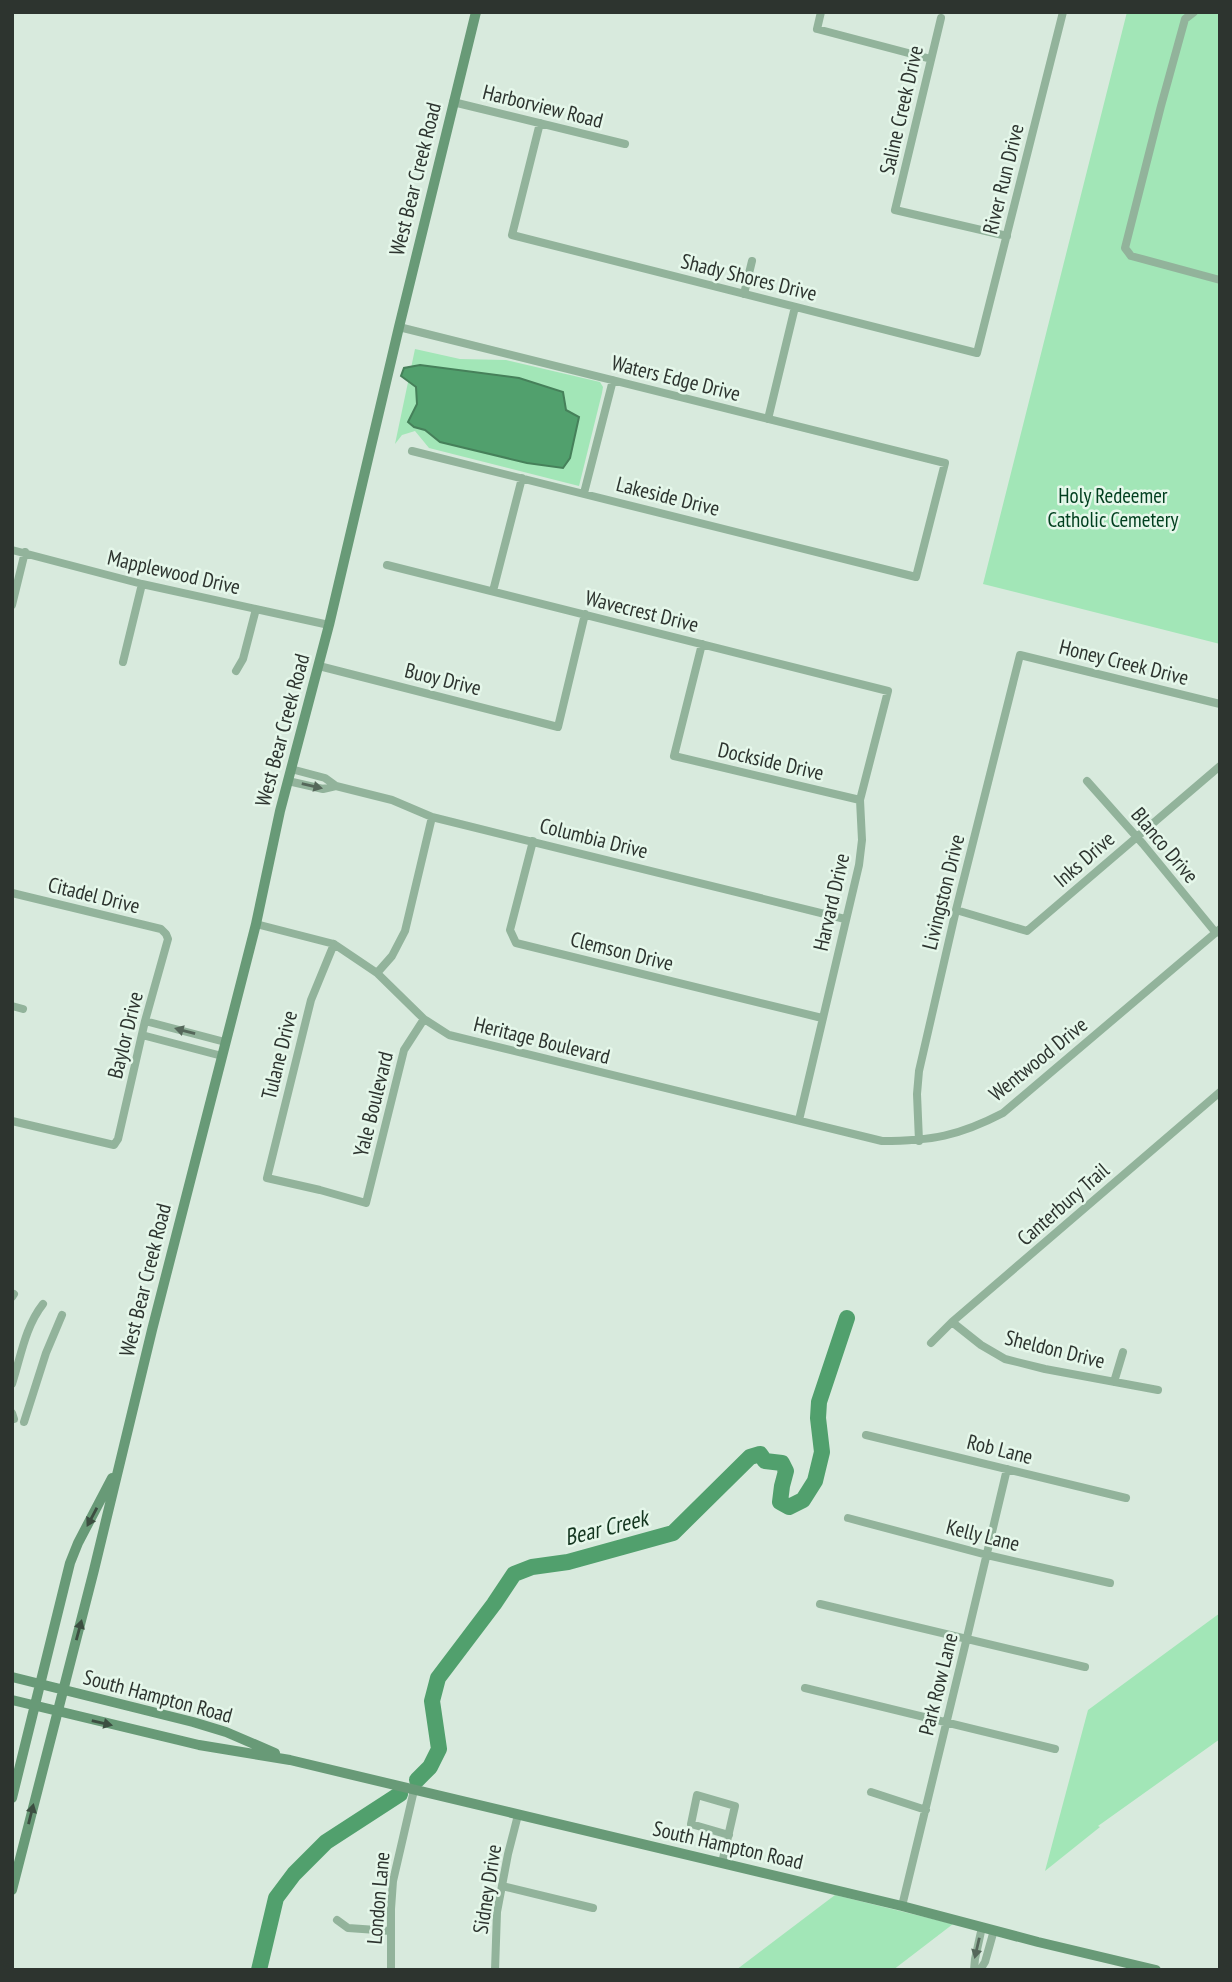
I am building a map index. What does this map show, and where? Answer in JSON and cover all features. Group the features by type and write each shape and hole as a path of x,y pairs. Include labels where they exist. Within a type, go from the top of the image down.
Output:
{"main road":[{"name":"West Bear Creek Road","path":"12,1890 256,924 288,781 319,666 476,12"},
{"name":"West Bear Creek Road","path":"12,1798 70,1563 122,1456"},
{"name":"South Hampton Road","path":"12,1677 193,1722 226,1732 290,1760"},
{"name":"South Hampton Road","path":"12,1700 57,1713 199,1745 290,1760 902,1906 1156,1970"}],"street":[{"path":"821,12 817,29 931,59"},
{"name":"River Run Drive","path":"978,354 1063,12"},
{"path":"1194,12 1185,19 1125,248 1131,256 1220,281"},
{"name":"Saline Creek Drive","path":"941,18 895,211 1007,236"},
{"name":"Harborview Road","path":"453,102 625,144"},
{"name":"Shady Shores Drive","path":"540,123 512,235 978,354"},
{"path":"744,294 752,261"},
{"path":"768,419 795,307"},
{"name":"Waters Edge Drive","path":"399,327 945,463 916,577"},
{"path":"584,493 613,380"},
{"name":"Lakeside Drive","path":"412,451 916,577"},
{"path":"493,591 522,478"},
{"name":"Mapplewood Drive","path":"12,550 142,584 329,625"},
{"path":"12,605 24,552"},
{"name":"Wavecrest Drive","path":"387,565 888,691"},
{"path":"123,662 142,584"},
{"path":"236,671 243,659 256,609"},
{"name":"Buoy Drive","path":"319,666 558,727 585,614"},
{"name":"Dockside Drive","path":"702,644 674,756 860,800"},
{"name":"Honey Creek Drive","path":"1020,654 1220,704"},
{"name":"Livingston Drive","path":"919,1141 919,1071 1020,654"},
{"name":"Harvard Drive","path":"799,1120 859,865 862,840 860,800 888,691"},
{"name":"Inks Drive","path":"956,910 1027,930 1220,766"},
{"name":"Columbia Drive","path":"291,769 326,778 336,786 392,800 432,817 845,919"},
{"name":"Columbia Drive","path":"288,781 323,789 336,786"},
{"name":"Blanco Drive","path":"1087,781 1218,931"},
{"path":"377,973 392,956 405,931 432,817"},
{"name":"Clemson Drive","path":"533,841 510,930 516,943 822,1018"},
{"name":"Citadel Drive","path":"12,893 161,929 166,934"},
{"name":"Heritage Boulevard","path":"256,924 334,944 377,973 424,1019 449,1035 847,1132"},
{"name":"Wentwood Drive","path":"847,1132 882,1141 919,1141 974,1128 1003,1113 1218,931"},
{"name":"Baylor Drive","path":"12,1122 114,1145 118,1139 145,1021 168,939 166,934"},
{"name":"Tulane Drive","path":"334,944 311,1000 267,1178 366,1203"},
{"path":"12,1006 23,1009"},
{"name":"Yale Boulevard","path":"366,1203 404,1050 424,1019"},
{"path":"145,1021 225,1042"},
{"path":"142,1035 222,1056"},
{"name":"Canterbury Trail","path":"931,1343 1220,1092"},
{"path":"12,1384 23,1343 34,1316 43,1304"},
{"path":"24,1422 46,1353 62,1315"},
{"name":"Sheldon Drive","path":"952,1322 981,1345 1005,1359 1158,1390"},
{"path":"1115,1382 1123,1352"},
{"name":"Rob Lane","path":"866,1435 1126,1498"},
{"name":"Park Row Lane","path":"902,1906 1007,1469"},
{"name":"Kelly Lane","path":"848,1518 987,1555 1110,1583"},
{"path":"820,1604 1085,1667"},
{"path":"805,1688 1055,1749"},
{"name":"London Lane","path":"391,1970 393,1881 415,1790"},
{"path":"871,1792 926,1810"},
{"path":"722,1863 729,1835 736,1806 697,1796 691,1824 729,1835"},
{"name":"Sidney Drive","path":"495,1970 497,1912 518,1815"},
{"path":"502,1886 593,1908"},
{"path":"337,1920 348,1928 391,1931"},
{"path":"974,1970 975,1959 988,1928"},
{"path":"980,1970 985,1962 988,1928"}],"green space":[{"name":"Holy Redeemer Catholic Cemetery","path":"1127,12 1220,12 1220,644 983,584"},
{"path":"415,349 460,359 506,360 600,382 602,393 579,486 429,448 415,431 402,435 395,444"},
{"path":"1220,1613 1220,1739 1098,1826 1100,1827 1045,1871 1088,1710"},
{"path":"835,1895 953,1924 893,1970 736,1970"}],"shaded area":[{"path":"420,365 519,378 563,392 566,410 579,417 570,458 563,468 527,463 440,442 425,430 414,427 408,422 417,404 416,387 401,376 404,368"}],"waterway":[{"name":"Bear Creek","path":"417,1780 430,1767 439,1749 432,1701 438,1678 514,1574 532,1567 568,1562 673,1533 750,1457 760,1454 765,1461 782,1463 786,1471 780,1502 789,1507 803,1500 815,1481 822,1452 819,1402 847,1318"},
{"name":"Bear Creek","path":"259,1970 276,1898 294,1874 326,1842 400,1794"}]}
